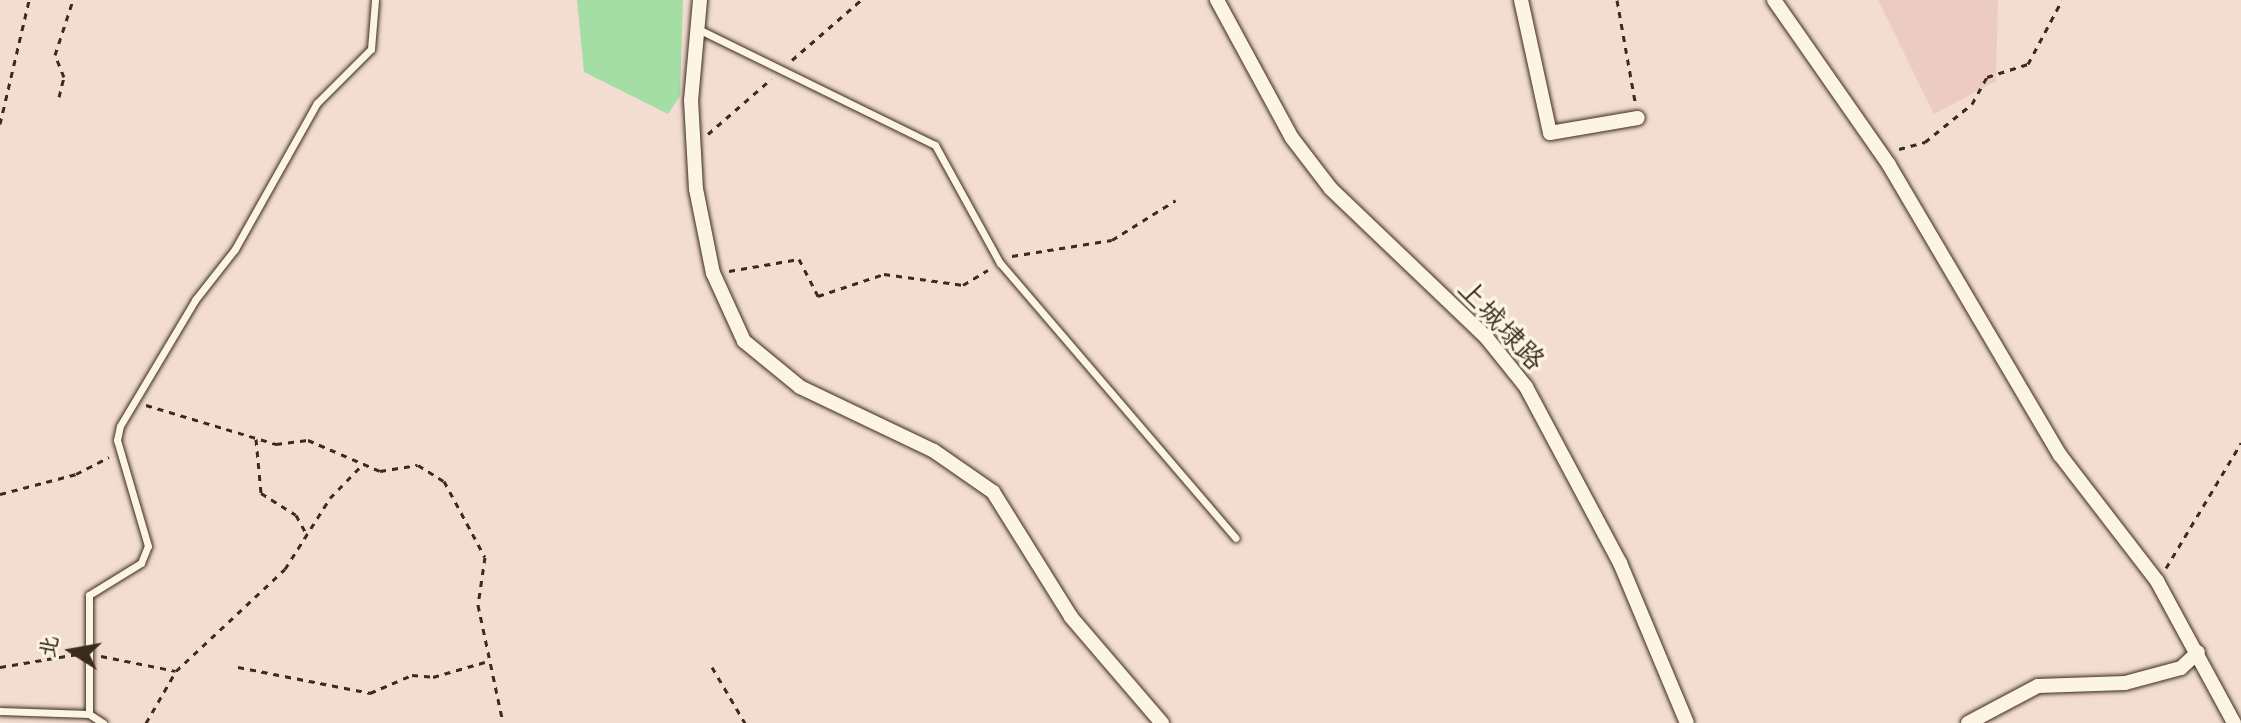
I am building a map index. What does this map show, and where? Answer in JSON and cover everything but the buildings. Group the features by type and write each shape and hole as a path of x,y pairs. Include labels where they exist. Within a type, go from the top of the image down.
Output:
{"street":[{"path":"700,0 696,28 695,175 713,273 744,341 767,365 934,451 993,492 1071,617 1162,723"},
{"name":"上城埭路","path":"1217,0 1292,138 1331,189 1486,337 1526,387 1620,563 1687,723"},
{"path":"1521,0 1550,133 1638,118"},
{"path":"1774,0 1882,154 2060,455 2157,581 2234,723"},
{"path":"1968,723 2038,686 2125,683 2181,668 2198,652"}],"lane":[{"path":"89,714 89,595 141,563 148,546 120,453 120,426 317,103 371,49 375,0"},
{"path":"696,28 935,145 1000,263 1236,538"},
{"path":"0,711 89,714 103,723"}],"path":[{"path":"0,124 29,0"},
{"path":"59,97 64,77 55,55 73,0"},
{"path":"1617,0 1638,118"},
{"path":"1882,154 1925,142 1972,104 1987,77 2028,64 2062,0"},
{"path":"713,273 799,259 818,296 884,274 963,285 1016,253 1112,240 1176,200"},
{"path":"137,402 256,439 308,440 380,471 418,465 444,481 485,557 478,605 485,662 503,723"},
{"path":"256,439 261,493 296,515 307,535"},
{"path":"2157,581 2241,443"},
{"path":"0,494 76,474 120,453"},
{"path":"146,723 176,671 285,569 307,535 362,465"},
{"path":"238,667 370,693 412,675 433,677 485,662"},
{"path":"712,667 745,723"}],"shaded area":[{"path":"1878,0 1998,0 1996,81 1934,114"}],"green space":[{"path":"577,0 683,0 680,96 668,114 584,72"}]}
